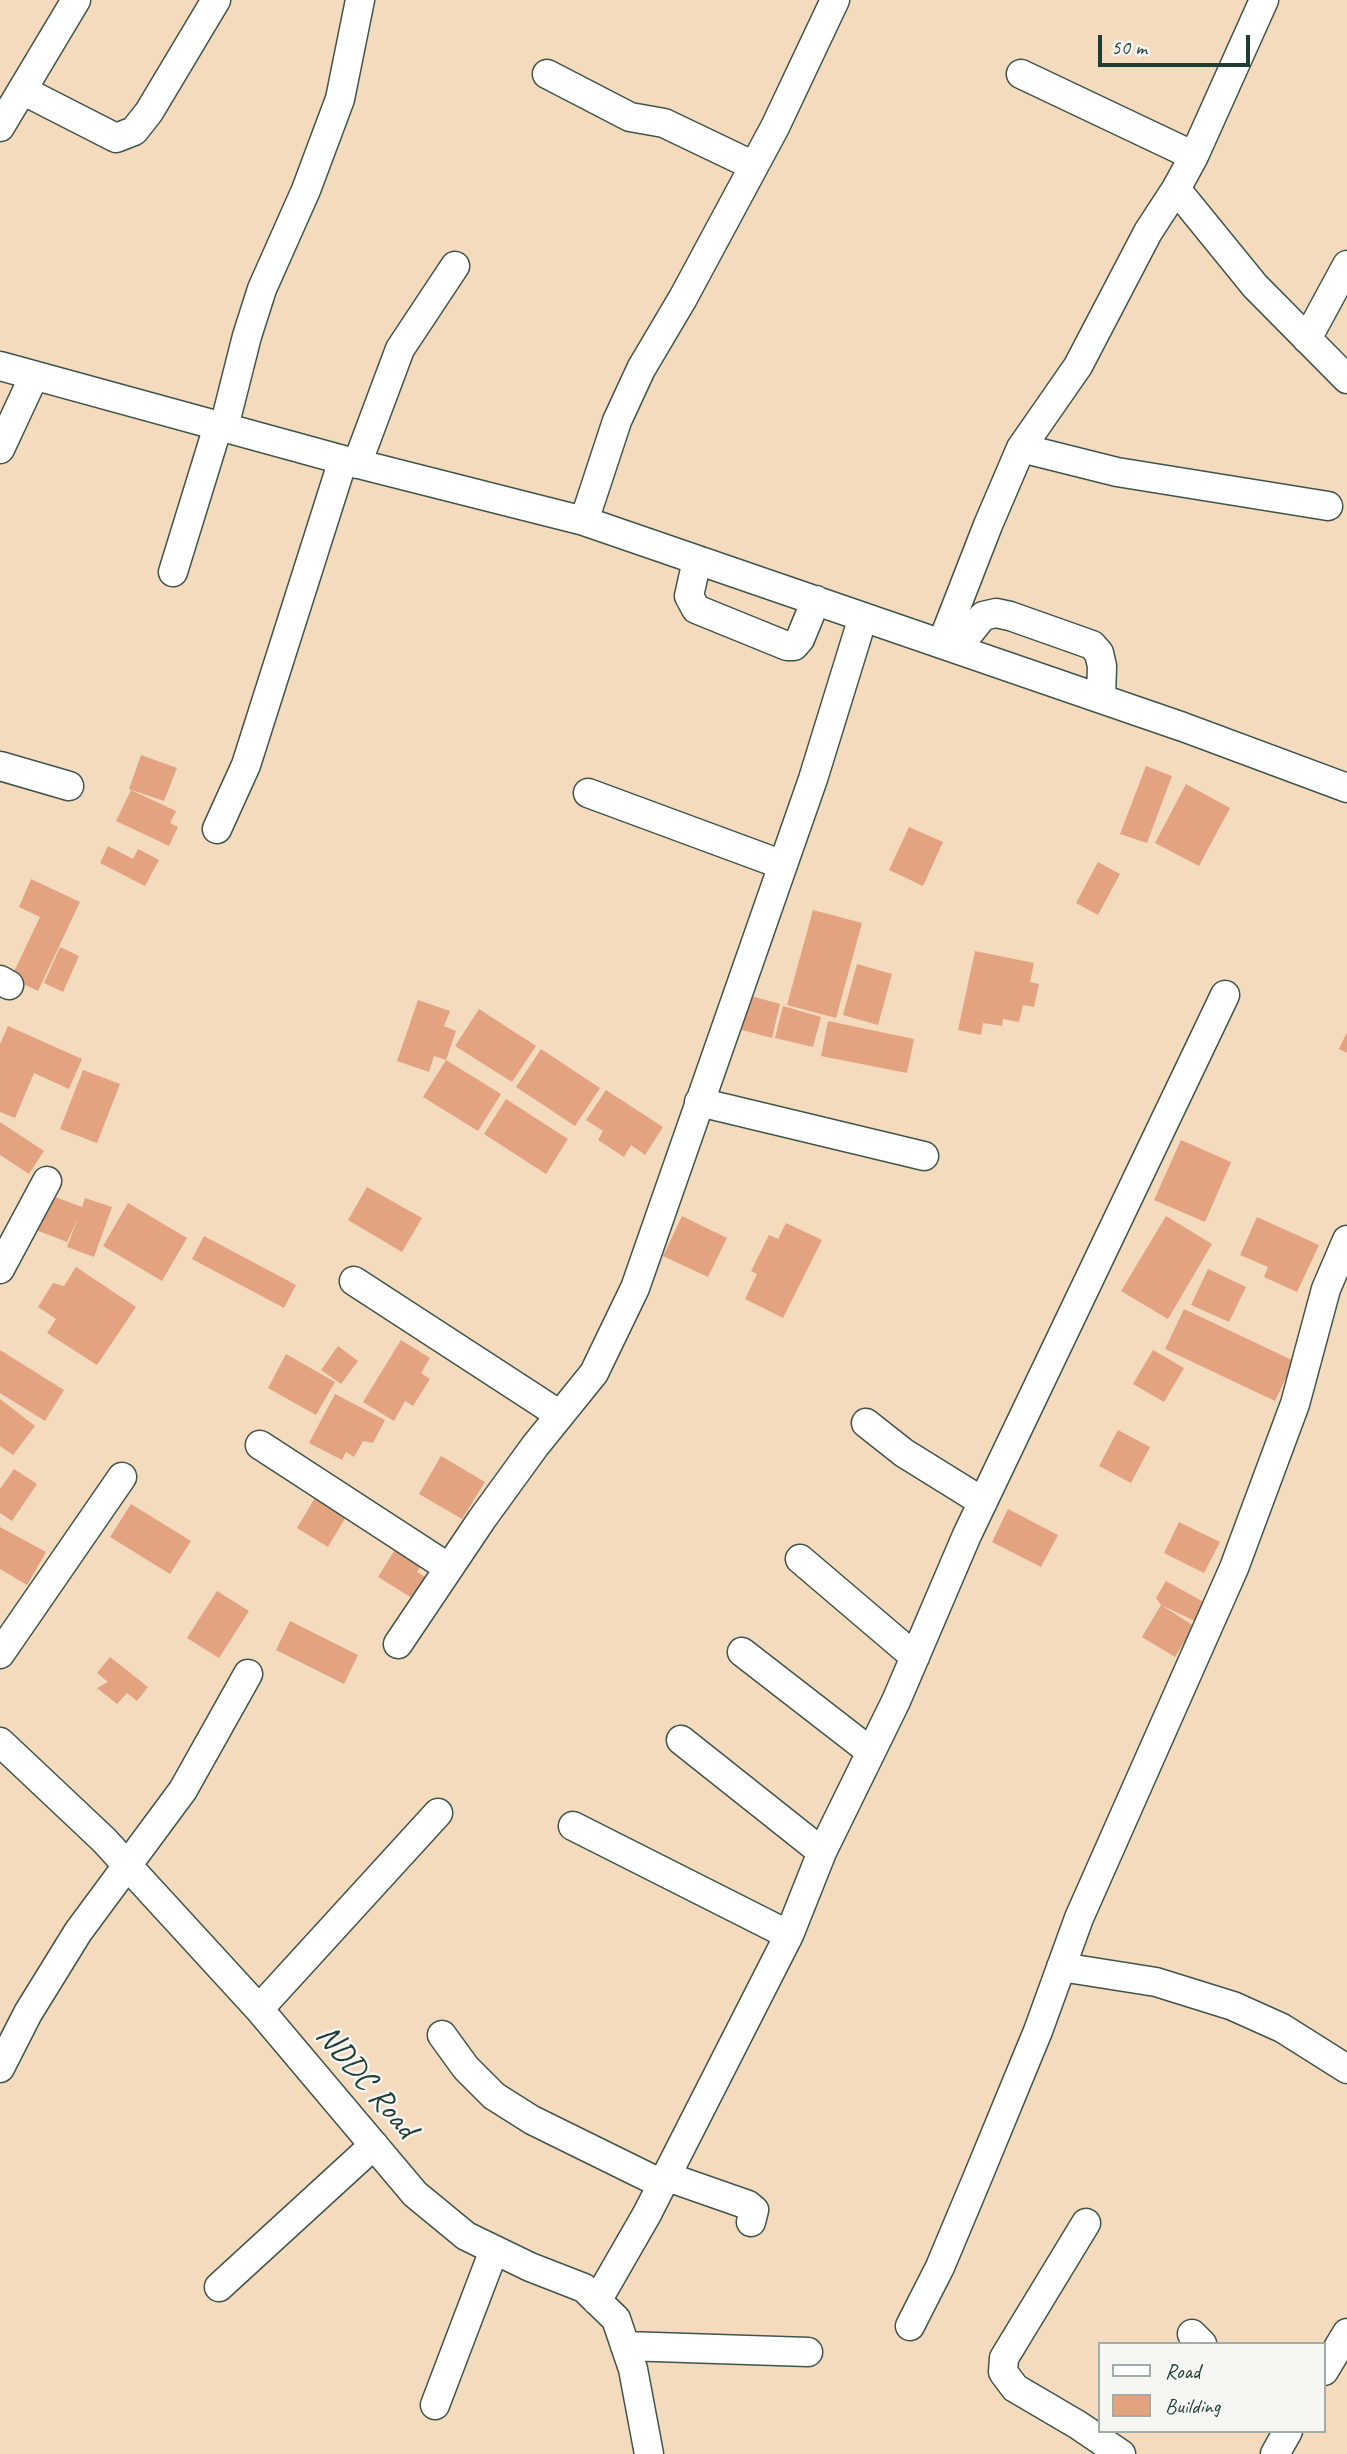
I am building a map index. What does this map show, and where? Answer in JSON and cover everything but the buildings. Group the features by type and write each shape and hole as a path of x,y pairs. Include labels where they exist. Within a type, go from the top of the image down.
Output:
{"street":[{"path":"0,127 76,0"},
{"path":"22,90 116,138 134,131 149,112 216,0"},
{"path":"173,572 262,289 306,190 340,99 360,0"},
{"path":"949,646 988,525 1021,448 1078,366 1149,232 1194,156 1264,0"},
{"path":"584,521 617,421 641,369 683,298 775,127 831,2"},
{"path":"547,74 630,117 664,123 754,166"},
{"path":"1021,74 1194,156"},
{"path":"1176,189 1255,286 1347,379"},
{"path":"1307,339 1347,265"},
{"path":"217,829 246,765 350,462 400,349 455,266"},
{"path":"0,366 350,462 584,521 1101,698 1347,788"},
{"path":"0,449 34,376"},
{"path":"1021,448 1117,472 1328,506"},
{"path":"698,560 689,596 696,609 788,646 794,646 800,639 816,600"},
{"path":"949,646 983,616 996,612 1010,616 1092,645 1099,653 1102,666 1101,698"},
{"path":"398,1644 535,1446 594,1373 635,1288 813,779 863,617"},
{"path":"0,765 69,786"},
{"path":"588,793 783,864"},
{"path":"597,2301 664,2180 789,1935 822,1852 915,1657 983,1502 1225,995"},
{"path":"699,1102 924,1156"},
{"path":"0,1269 47,1181"},
{"path":"911,2326 975,2186 1084,1906 1234,1568 1295,1404 1326,1289 1347,1240"},
{"path":"354,1282 560,1415"},
{"path":"866,1423 904,1452 983,1502"},
{"path":"260,1445 449,1567"},
{"path":"0,1654 122,1477"},
{"path":"800,1559 915,1657"},
{"path":"742,1652 871,1752"},
{"path":"0,2068 78,1931 183,1790 248,1674"},
{"path":"681,1740 822,1852"},
{"name":"NDDC Road","path":"0,1742 127,1864 259,2009 415,2194 466,2236 530,2267 584,2288 616,2319 633,2369 649,2454"},
{"path":"259,2009 438,1813"},
{"path":"573,1826 789,1935"},
{"path":"1061,1967 1156,1982 1234,2006 1282,2028 1347,2069"},
{"path":"442,2035 466,2068 494,2096 532,2120 664,2180 748,2205 754,2210 751,2222"},
{"path":"219,2287 373,2145"},
{"path":"1086,2222 1004,2358 1003,2372 1015,2388 1121,2454"},
{"path":"435,2405 494,2250"},
{"path":"1326,2368 1347,2333"},
{"path":"625,2346 808,2352"},
{"path":"1275,2454 1287,2433"}]}
